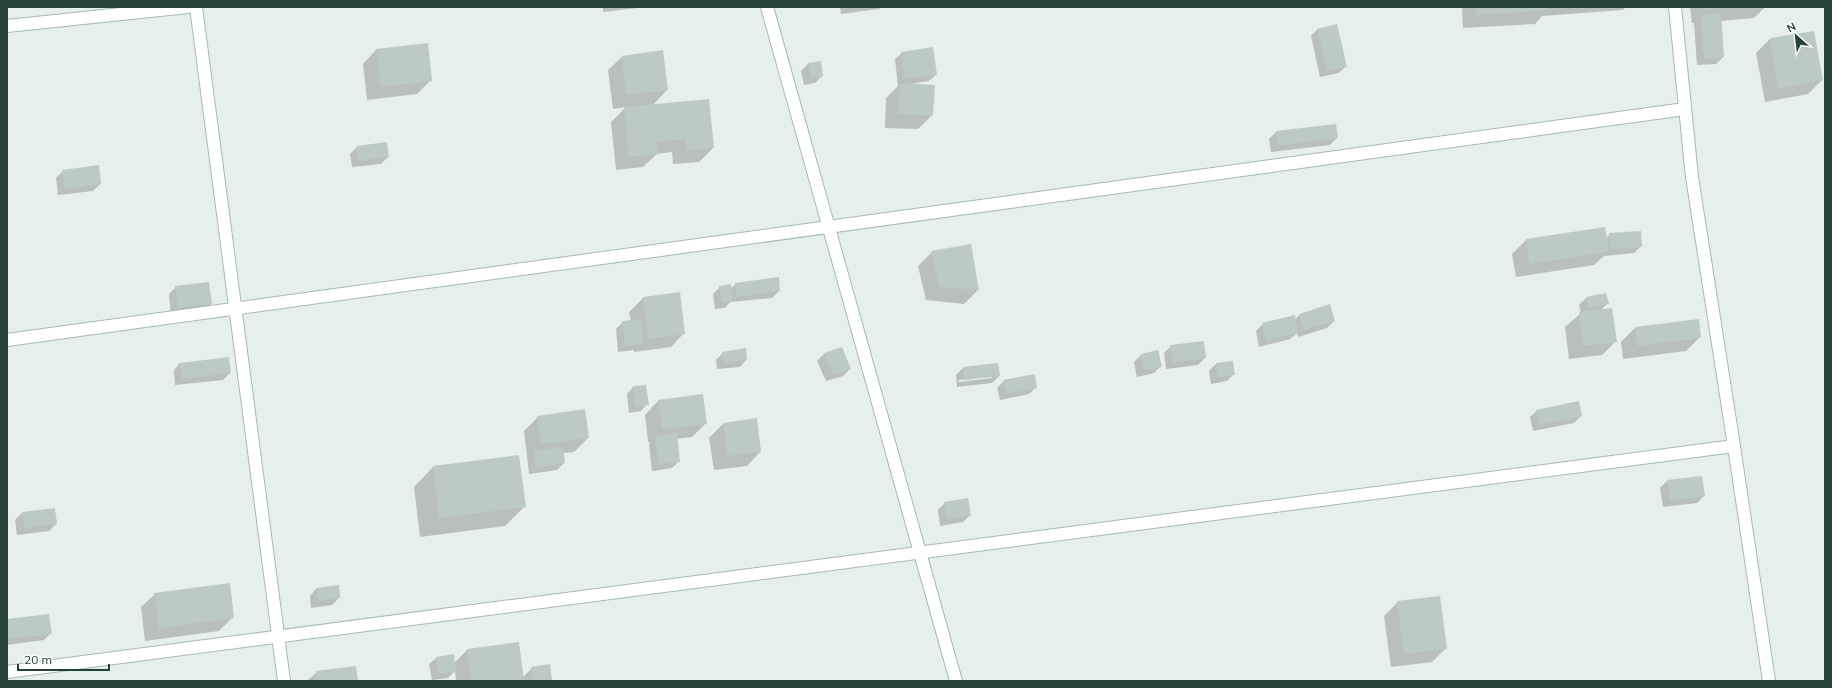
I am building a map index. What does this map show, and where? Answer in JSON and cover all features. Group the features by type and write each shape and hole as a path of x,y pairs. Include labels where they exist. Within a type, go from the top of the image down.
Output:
{"street":[{"path":"7,26 188,7"},
{"path":"196,7 284,681"},
{"path":"767,7 956,681"},
{"path":"1675,7 1692,178 1769,681"},
{"path":"7,340 1685,109"},
{"path":"7,672 1734,446"}],"building":[{"path":"1476,7 1549,7 1550,10 1477,15"},
{"path":"1705,7 1726,7 1726,8 1705,10"},
{"path":"1721,13 1724,57 1704,59 1701,15"},
{"path":"1337,24 1347,67 1327,71 1317,29"},
{"path":"1814,31 1823,80 1778,89 1770,38"},
{"path":"428,43 432,81 381,87 376,49"},
{"path":"933,47 937,75 904,79 901,52"},
{"path":"663,50 668,90 626,95 622,56"},
{"path":"821,61 823,76 811,78 808,63"},
{"path":"900,83 935,85 933,116 898,114"},
{"path":"709,99 714,148 687,151 685,139 657,142 658,154 629,157 624,107"},
{"path":"1336,124 1338,138 1277,146 1276,131"},
{"path":"387,142 389,157 358,161 357,146"},
{"path":"99,165 101,184 64,189 62,170"},
{"path":"1605,227 1609,252 1529,264 1526,239"},
{"path":"1641,231 1642,247 1610,249 1609,233"},
{"path":"971,244 979,290 940,287 931,251"},
{"path":"779,277 780,291 737,297 735,283"},
{"path":"209,282 212,304 178,308 175,286"},
{"path":"731,284 733,301 722,302 719,286"},
{"path":"680,292 685,334 648,339 643,297"},
{"path":"1606,293 1609,304 1588,308 1586,297"},
{"path":"1330,304 1335,321 1304,330 1299,314"},
{"path":"1612,308 1617,342 1583,346 1579,312"},
{"path":"1295,315 1298,333 1266,341 1262,323"},
{"path":"641,319 644,344 625,346 622,321"},
{"path":"1699,319 1701,338 1637,346 1635,327"},
{"path":"1204,341 1206,358 1173,363 1170,345"},
{"path":"842,347 851,369 833,375 824,353"},
{"path":"746,348 747,360 724,363 722,352"},
{"path":"1158,350 1162,367 1144,370 1141,354"},
{"path":"229,357 231,373 182,379 180,363"},
{"path":"1233,361 1235,375 1218,377 1216,363"},
{"path":"998,363 1000,376 964,380 963,367"},
{"path":"1035,374 1037,388 1006,394 1003,380"},
{"path":"646,385 649,405 635,407 633,386"},
{"path":"703,394 707,424 662,429 658,400"},
{"path":"1579,401 1582,416 1539,425 1536,410"},
{"path":"585,409 589,438 541,444 537,416"},
{"path":"757,418 761,452 727,456 723,423"},
{"path":"677,433 680,462 658,464 655,436"},
{"path":"563,447 565,463 536,468 534,451"},
{"path":"519,455 526,507 439,518 433,466"},
{"path":"1702,476 1705,496 1670,501 1667,480"},
{"path":"968,498 971,516 947,519 944,502"},
{"path":"55,508 57,524 24,528 22,512"},
{"path":"230,583 234,618 159,628 154,593"},
{"path":"339,585 340,598 318,601 316,588"},
{"path":"1440,596 1447,649 1404,654 1397,601"},
{"path":"49,614 52,634 7,639 7,619"},
{"path":"519,642 524,680 471,681 467,649"},
{"path":"454,654 456,671 438,674 436,657"},
{"path":"550,664 552,681 533,681 531,667"},
{"path":"356,666 358,681 317,681 316,671"}]}
